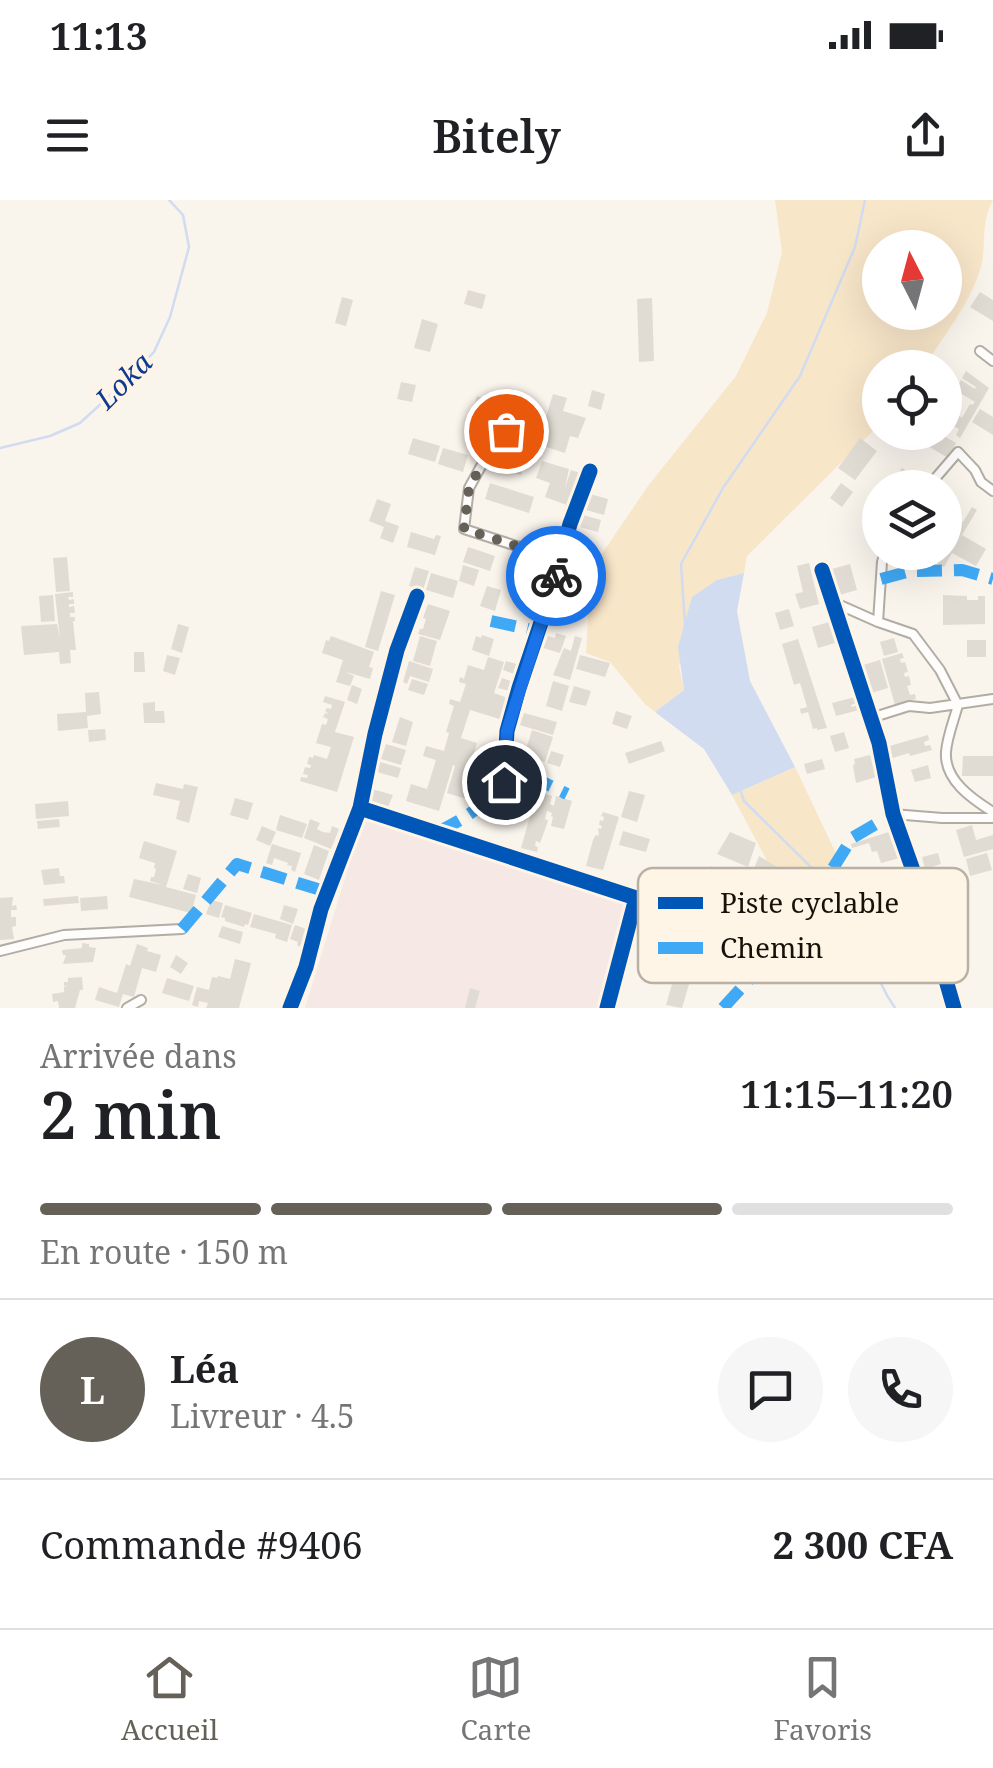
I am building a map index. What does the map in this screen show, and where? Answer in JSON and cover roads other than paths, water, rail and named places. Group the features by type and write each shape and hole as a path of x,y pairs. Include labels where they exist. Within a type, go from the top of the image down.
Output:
{"street":[{"path":"980,352 993,362"},
{"path":"506,431 469,488 464,529 560,560"},
{"path":"942,470 958,452 993,491"},
{"path":"504,782 507,731 590,471"},
{"path":"822,570 879,743 893,814 912,868"},
{"path":"878,622 881,570"},
{"path":"290,1008 306,967 321,908 360,808 374,734 397,650 417,596"},
{"path":"833,602 913,634 940,670 958,705 946,753 950,773 970,797 993,815"},
{"path":"871,718 909,706 930,708 993,699"},
{"path":"360,808 636,898 607,1008"},
{"path":"893,814 942,818 993,815"},
{"path":"0,951 64,935 182,930"},
{"path":"947,983 954,1008"},
{"path":"127,1008 141,1000"}],"water":[{"path":"744,573 737,611 750,681 795,767 732,795 704,749 655,712 684,690 678,647 692,597 717,580"}],"waterway":[{"name":"Loka","path":"0,448 50,436 80,423 154,352 170,317 189,247 183,215 169,200"},
{"path":"685,624 681,564 723,488 800,376 855,247 865,200"},
{"path":"741,792 744,801 812,868"},
{"path":"881,983 895,1008"}]}
